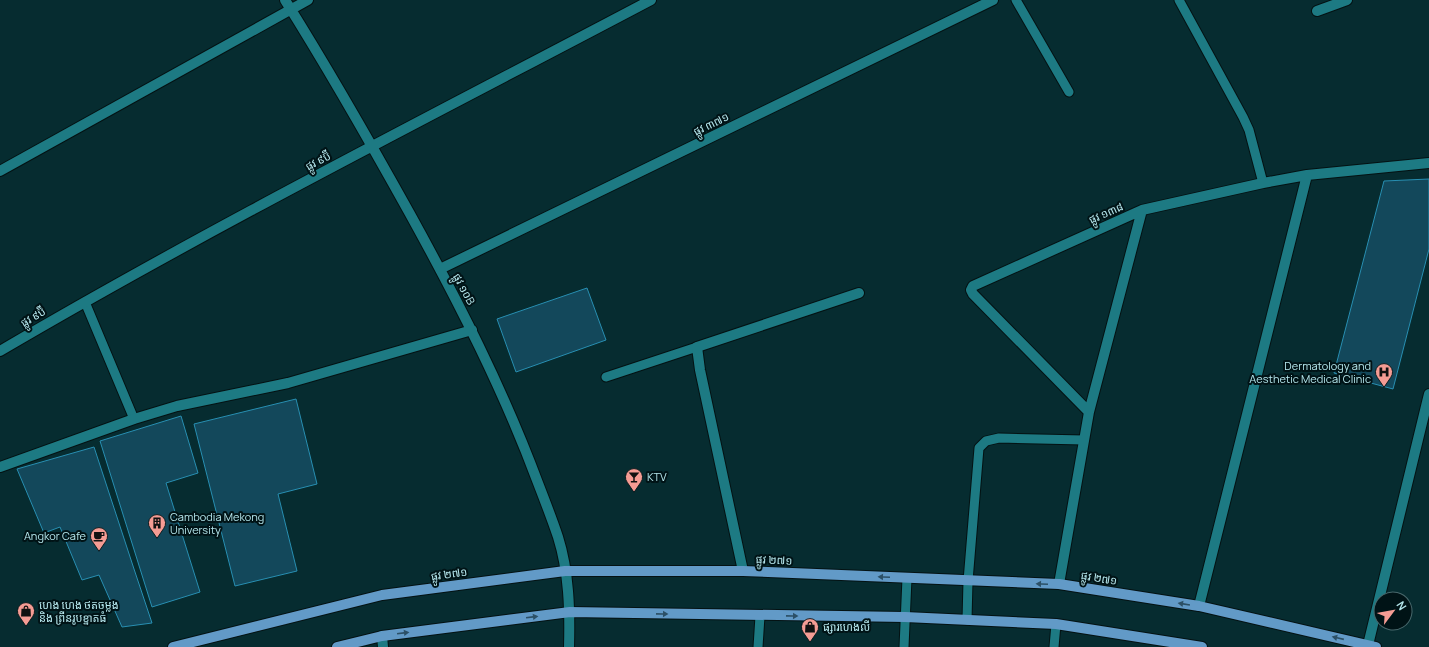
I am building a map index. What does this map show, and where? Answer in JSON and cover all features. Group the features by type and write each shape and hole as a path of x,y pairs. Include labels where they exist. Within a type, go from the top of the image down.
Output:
{"main road":[{"name":"ផ្លូវ ២៧១","path":"172,647 382,595 565,571 743,571 1059,584 1199,606 1372,646"},
{"path":"337,647 382,636 570,612 905,618 1056,624 1198,647"}],"street":[{"path":"0,171 288,4 308,0"},
{"name":"ផ្លូវ ៩ប៊ី","path":"0,351 124,278 268,200 651,0"},
{"name":"ផ្លូវ ៣៧១","path":"440,269 993,0"},
{"path":"1317,11 1347,0"},
{"name":"ផ្លូវ ១០B","path":"288,4 372,147 440,269 472,330 517,427 558,537 565,571 570,612 569,647"},
{"name":"ផ្លូវ ១៣៨","path":"1089,412 971,290 973,286 1142,210 1263,183 1307,175 1429,163"},
{"path":"1199,606 1307,175"},
{"path":"1059,584 1089,412 1142,210"},
{"path":"743,571 700,370 697,347 859,293"},
{"path":"0,467 134,419 177,406 288,383 472,330"},
{"path":"1372,646 1429,394"},
{"path":"382,636 383,647"}],"lane":[{"path":"1016,0 1069,92"},
{"path":"1179,0 1244,116 1263,183"},
{"path":"85,302 134,419"},
{"path":"606,377 697,347"},
{"path":"967,620 968,580 979,448 986,441 999,438 1084,440"},
{"path":"904,647 907,578"},
{"path":"758,647 760,616"},
{"path":"1054,647 1056,624"}],"building":[{"path":"1429,179 1429,249 1393,389 1334,373 1384,181"},
{"path":"587,288 606,340 516,372 497,319"},
{"path":"296,399 317,484 278,494 297,571 235,586 194,424"},
{"name":"Cambodia Mekong University","path":"181,416 198,473 166,483 200,592 152,607 100,441"},
{"name":"Angkor Cafe","path":"94,447 152,623 122,627 99,575 82,580 60,527 44,533 17,469"}],"place":[{"name":"Dermatology and Aesthetic Medical Clinic","path":"1384,387"},
{"name":"KTV","path":"634,492"},
{"name":"Cambodia Mekong University","path":"157,538"},
{"name":"Angkor Cafe","path":"99,551"},
{"name":"ហេង ហេង ថតចម្លង និង ព្រីនរូបខ្នាតធំ","path":"26,626"},
{"name":"ផ្សារហេងលី","path":"810,642"}]}
